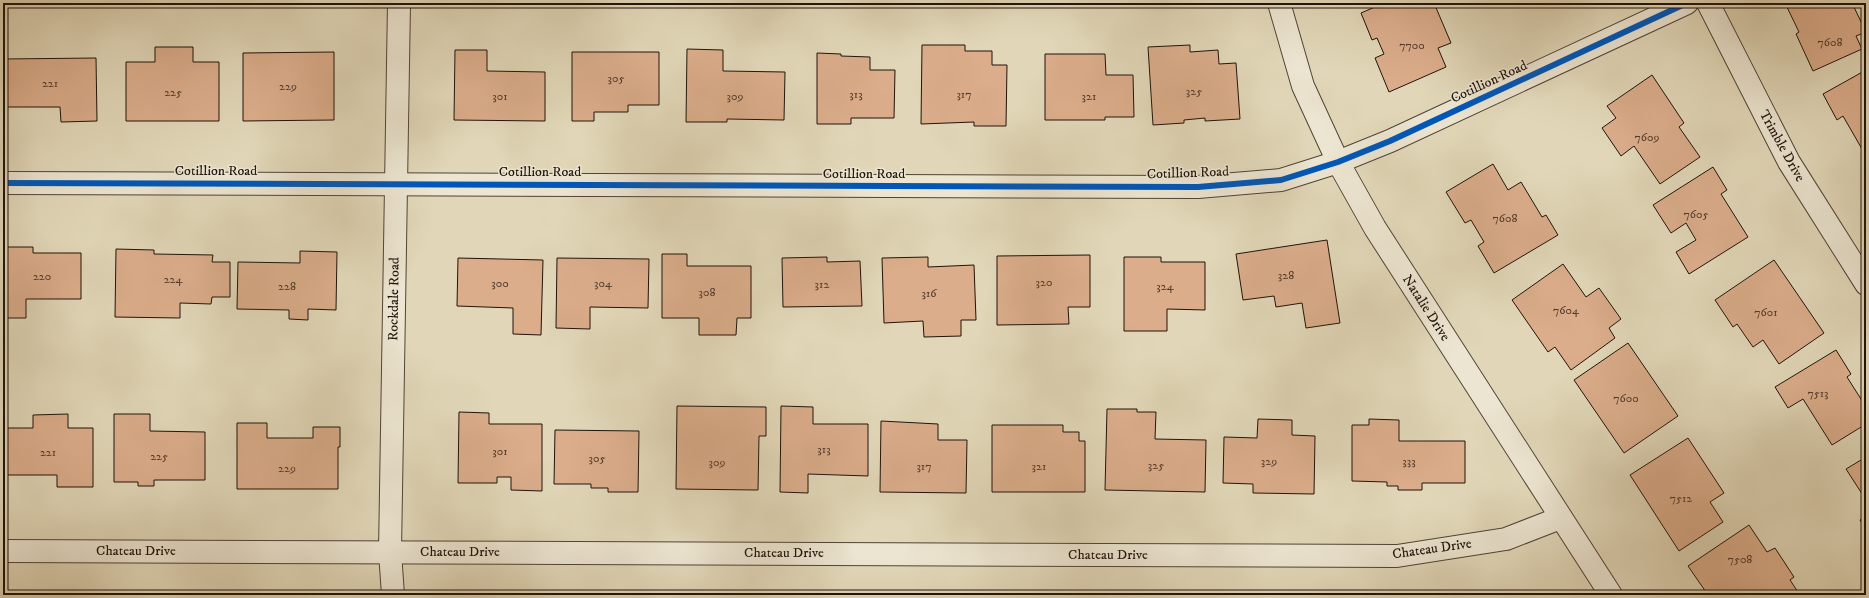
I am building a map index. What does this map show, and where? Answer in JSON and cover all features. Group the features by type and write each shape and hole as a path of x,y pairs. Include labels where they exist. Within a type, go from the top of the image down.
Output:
{"street":[{"name":"Rockdale Road","path":"393,595 390,552 399,3"},
{"name":"Natalie Drive","path":"1279,3 1304,86 1338,162 1374,228 1611,595"},
{"name":"Cotillion Road","path":"3,183 396,183 1198,187 1281,180 1338,162 1390,142 1687,3"},
{"name":"Trimble Drive","path":"1708,3 1789,162 1866,284"},
{"name":"Chateau Drive","path":"3,551 1397,556 1506,538 1560,518"}],"building":[{"path":"1384,3 1434,3 1451,43 1438,48 1446,67 1389,92 1375,58 1384,54 1377,38 1372,40 1361,13"},
{"path":"1785,3 1839,3 1840,5 1852,3 1866,32 1856,36 1862,49 1813,71 1796,34 1799,32"},
{"path":"922,45 965,45 965,51 992,51 992,65 1007,65 1006,126 974,126 974,122 921,124"},
{"path":"1190,45 1190,52 1218,50 1219,64 1236,63 1240,119 1205,121 1205,118 1184,120 1184,123 1153,125 1148,47"},
{"path":"155,47 193,47 193,62 219,62 219,121 126,121 126,62 155,62"},
{"path":"687,49 723,50 723,71 785,72 784,120 727,119 727,122 686,122"},
{"path":"455,50 487,50 487,71 545,72 545,121 454,120"},
{"path":"334,52 334,120 243,121 243,53"},
{"path":"572,52 659,52 659,105 628,105 628,112 594,112 594,121 572,121"},
{"path":"817,53 870,57 870,70 895,70 894,118 851,118 851,124 817,124"},
{"path":"1045,54 1105,54 1106,75 1133,75 1134,117 1105,117 1105,120 1045,120"},
{"path":"96,58 97,121 61,122 60,107 3,107 3,59"},
{"path":"1866,70 1866,156 1843,116 1837,120 1823,94"},
{"path":"1652,75 1684,123 1679,127 1700,157 1660,184 1634,146 1621,156 1602,128 1616,118 1607,106"},
{"path":"1493,164 1508,190 1521,182 1542,217 1546,215 1558,235 1494,273 1478,246 1484,242 1471,220 1465,223 1446,192"},
{"path":"1713,167 1727,190 1721,194 1748,237 1689,274 1676,252 1696,240 1686,223 1671,233 1653,205"},
{"path":"1327,240 1340,323 1306,328 1302,303 1276,307 1274,296 1243,300 1236,254"},
{"path":"3,247 33,247 33,253 81,253 81,299 26,299 26,318 3,318"},
{"path":"116,249 154,250 154,254 213,255 212,262 230,262 230,297 212,297 211,304 180,303 180,318 115,317"},
{"path":"300,251 337,252 336,310 308,309 308,320 289,319 289,310 237,309 238,262 300,263"},
{"path":"662,254 687,254 687,266 751,266 751,318 737,318 736,335 699,335 699,318 662,318"},
{"path":"1090,255 1090,307 1068,307 1069,324 997,325 997,256"},
{"path":"827,257 827,262 860,261 862,306 783,307 782,258"},
{"path":"928,257 928,267 974,265 976,320 961,320 961,336 924,337 923,321 884,323 882,258"},
{"path":"1124,257 1161,257 1161,262 1205,262 1205,310 1167,309 1167,331 1124,331"},
{"path":"458,258 543,260 541,335 513,334 513,308 457,306"},
{"path":"557,258 649,259 648,308 590,307 590,329 556,328"},
{"path":"1774,260 1824,333 1779,364 1763,340 1753,347 1737,324 1733,327 1715,300"},
{"path":"1563,264 1586,297 1599,288 1621,319 1609,328 1615,338 1571,370 1555,347 1548,352 1512,300"},
{"path":"1628,343 1678,416 1624,453 1574,380"},
{"path":"1836,350 1851,374 1847,377 1866,407 1866,424 1832,445 1803,399 1788,408 1775,387"},
{"path":"677,406 766,407 766,436 759,436 758,490 676,489"},
{"path":"781,406 813,407 813,424 868,424 868,476 808,474 808,493 780,492"},
{"path":"1107,409 1137,409 1137,412 1156,412 1155,439 1206,440 1205,492 1105,490"},
{"path":"459,412 489,413 489,424 542,424 542,491 511,490 511,477 497,477 497,483 458,483"},
{"path":"68,414 68,428 93,428 93,487 57,487 57,475 3,475 3,428 33,428 33,415"},
{"path":"114,414 150,414 150,431 205,432 205,480 154,480 154,486 138,486 138,482 114,482"},
{"path":"1258,419 1292,420 1292,435 1315,436 1314,494 1253,493 1253,484 1223,483 1224,437 1257,438"},
{"path":"1369,419 1399,420 1399,441 1465,441 1465,483 1422,483 1422,490 1398,490 1398,486 1387,486 1387,482 1352,481 1352,425 1369,425"},
{"path":"881,421 938,424 938,440 967,440 966,493 880,492"},
{"path":"237,423 267,423 267,438 313,438 313,427 340,427 340,447 338,447 338,489 237,489"},
{"path":"992,425 1063,425 1063,432 1079,432 1079,441 1085,441 1085,492 992,492"},
{"path":"555,430 639,431 638,492 608,492 608,488 591,488 591,484 554,484"},
{"path":"1688,438 1724,493 1710,502 1723,522 1679,551 1630,475"},
{"path":"1866,457 1866,500 1846,469"},
{"path":"1866,516 1866,529 1860,520"},
{"path":"1749,525 1767,552 1775,548 1794,577 1790,580 1800,595 1708,595 1688,566"}],"cycle path":[{"path":"3,183 1198,187 1281,180 1338,162 1390,141 1687,3"}]}
